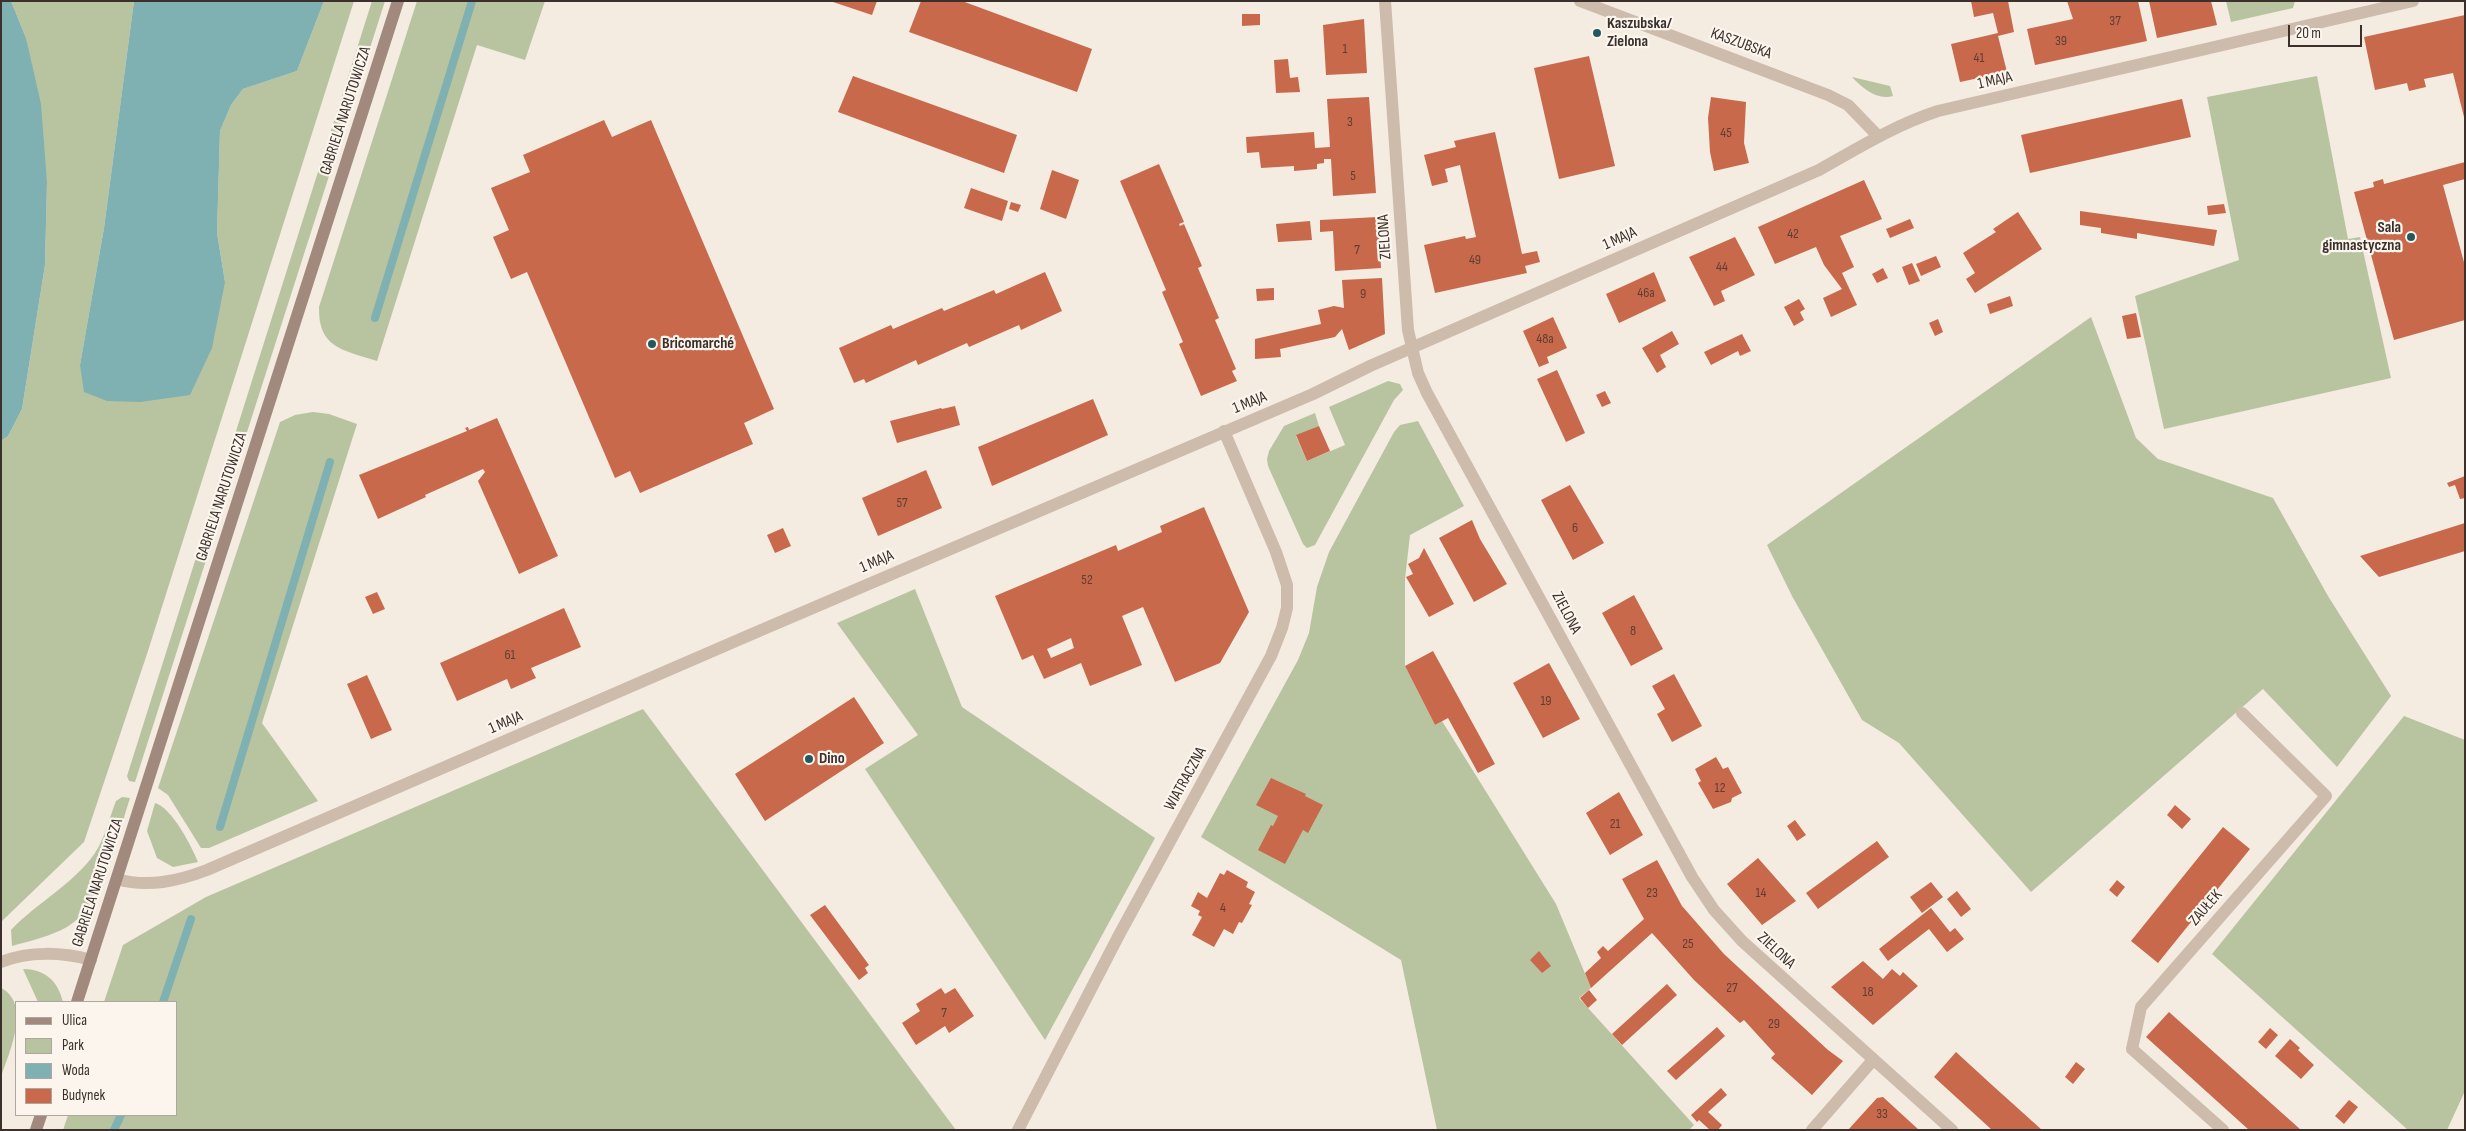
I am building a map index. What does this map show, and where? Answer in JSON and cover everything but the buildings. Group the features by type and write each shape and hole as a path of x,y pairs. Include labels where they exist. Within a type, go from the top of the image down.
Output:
{"main road":[{"name":"GABRIELA NARUTOWICZA","path":"77,1001 398,1"},
{"path":"36,1130 40,1116"}],"street":[{"name":"ZIELONA","path":"1386,1 1405,296 1412,348 1418,373 1427,393 1692,877 1714,910 1742,941 1952,1130"},
{"name":"KASZUBSKA","path":"1580,1 1835,98 1848,104 1878,136"},
{"name":"1 MAJA","path":"117,879 129,882 172,881 207,870 1313,394 1412,348 1819,170 1878,136 1915,119 1938,111 2413,1"},
{"name":"WIATRACZNA","path":"1018,1130 1119,935 1271,656 1282,628 1287,608 1287,585 1276,552 1224,431"},
{"name":"ZAUŁEK","path":"2223,1130 2132,1049 2141,1007 2326,796 2242,713"},
{"path":"1,962 12,958 60,953 90,960"},
{"path":"1812,1130 1873,1060"}],"green space":[{"path":"11,1 134,1 104,228 80,365 225,282 217,233 220,131 231,105 243,89 297,71 324,1 354,1 147,654 84,842 1,922 1,441 8,436 22,409 45,265 47,182 26,38"},
{"path":"372,1 385,1 135,782 129,781 127,776"},
{"path":"417,1 545,1 525,60 477,45 377,361 343,350 328,339 320,321 319,307"},
{"path":"2226,1 2295,1 2293,8 2231,22"},
{"path":"2317,76 2348,239 2360,237 2391,378 2164,429 2135,296 2239,260 2207,97"},
{"path":"1852,77 1890,86 1893,96 1882,97 1876,95 1865,89"},
{"path":"2091,317 2136,438 2158,459 2273,498 2328,596 2391,696 2337,767 2263,689 2031,892 1899,743 1862,720 1792,596 1767,545"},
{"path":"1388,381 1400,384 1403,390 1394,400 1315,545 1307,548 1303,544 1268,466 1269,451 1284,426 1315,413 1319,426 1296,436 1307,461 1345,445 1329,407"},
{"path":"313,412 329,414 357,424 262,723 318,801 209,848 201,848 168,795 158,788 280,422 295,415"},
{"path":"1418,421 1464,506 1410,535 1405,579 1405,666 1435,725 1442,721 1556,904 1591,988 1579,998 1694,1125 1689,1130 1437,1130 1401,960 1201,837 1298,660 1309,633 1317,587 1329,552 1394,432 1400,425"},
{"path":"915,589 962,707 1155,838 1045,1040 865,769 918,735 837,623"},
{"path":"643,709 956,1130 63,1130 68,1116 178,1116 178,1001 104,1001 123,945 206,897"},
{"path":"2404,716 2465,740 2465,1091 2447,1130 2408,1130 2212,954"},
{"path":"122,797 130,798 108,869 91,903 80,917 67,927 47,936 12,946 11,930 69,881 90,860 101,843 116,801"},
{"path":"155,803 161,806 174,819 186,837 198,862 173,867 157,858 147,831"},
{"path":"23,969 38,971 54,982 63,1001 38,1001"},
{"path":"1,988 10,995 15,1005 15,1034 1,1077"}],"water":[{"path":"1,1 11,1 26,38 41,104 47,182 45,265 22,409 8,436 1,441"},
{"path":"134,1 324,1 297,71 243,89 231,105 220,131 217,233 225,282 212,348 190,395 140,402 107,401 84,392 80,365 104,228"}],"waterway":[{"path":"375,318 472,1"},
{"path":"220,827 330,462"},
{"path":"163,1001 191,919"},
{"path":"114,1130 121,1116"}],"place":[{"name":"Kaszubska/ Zielona","path":"1597,33"},
{"name":"Sala gimnastyczna","path":"2411,237"},
{"name":"Bricomarché","path":"652,344"},
{"name":"Dino","path":"809,759"}]}
